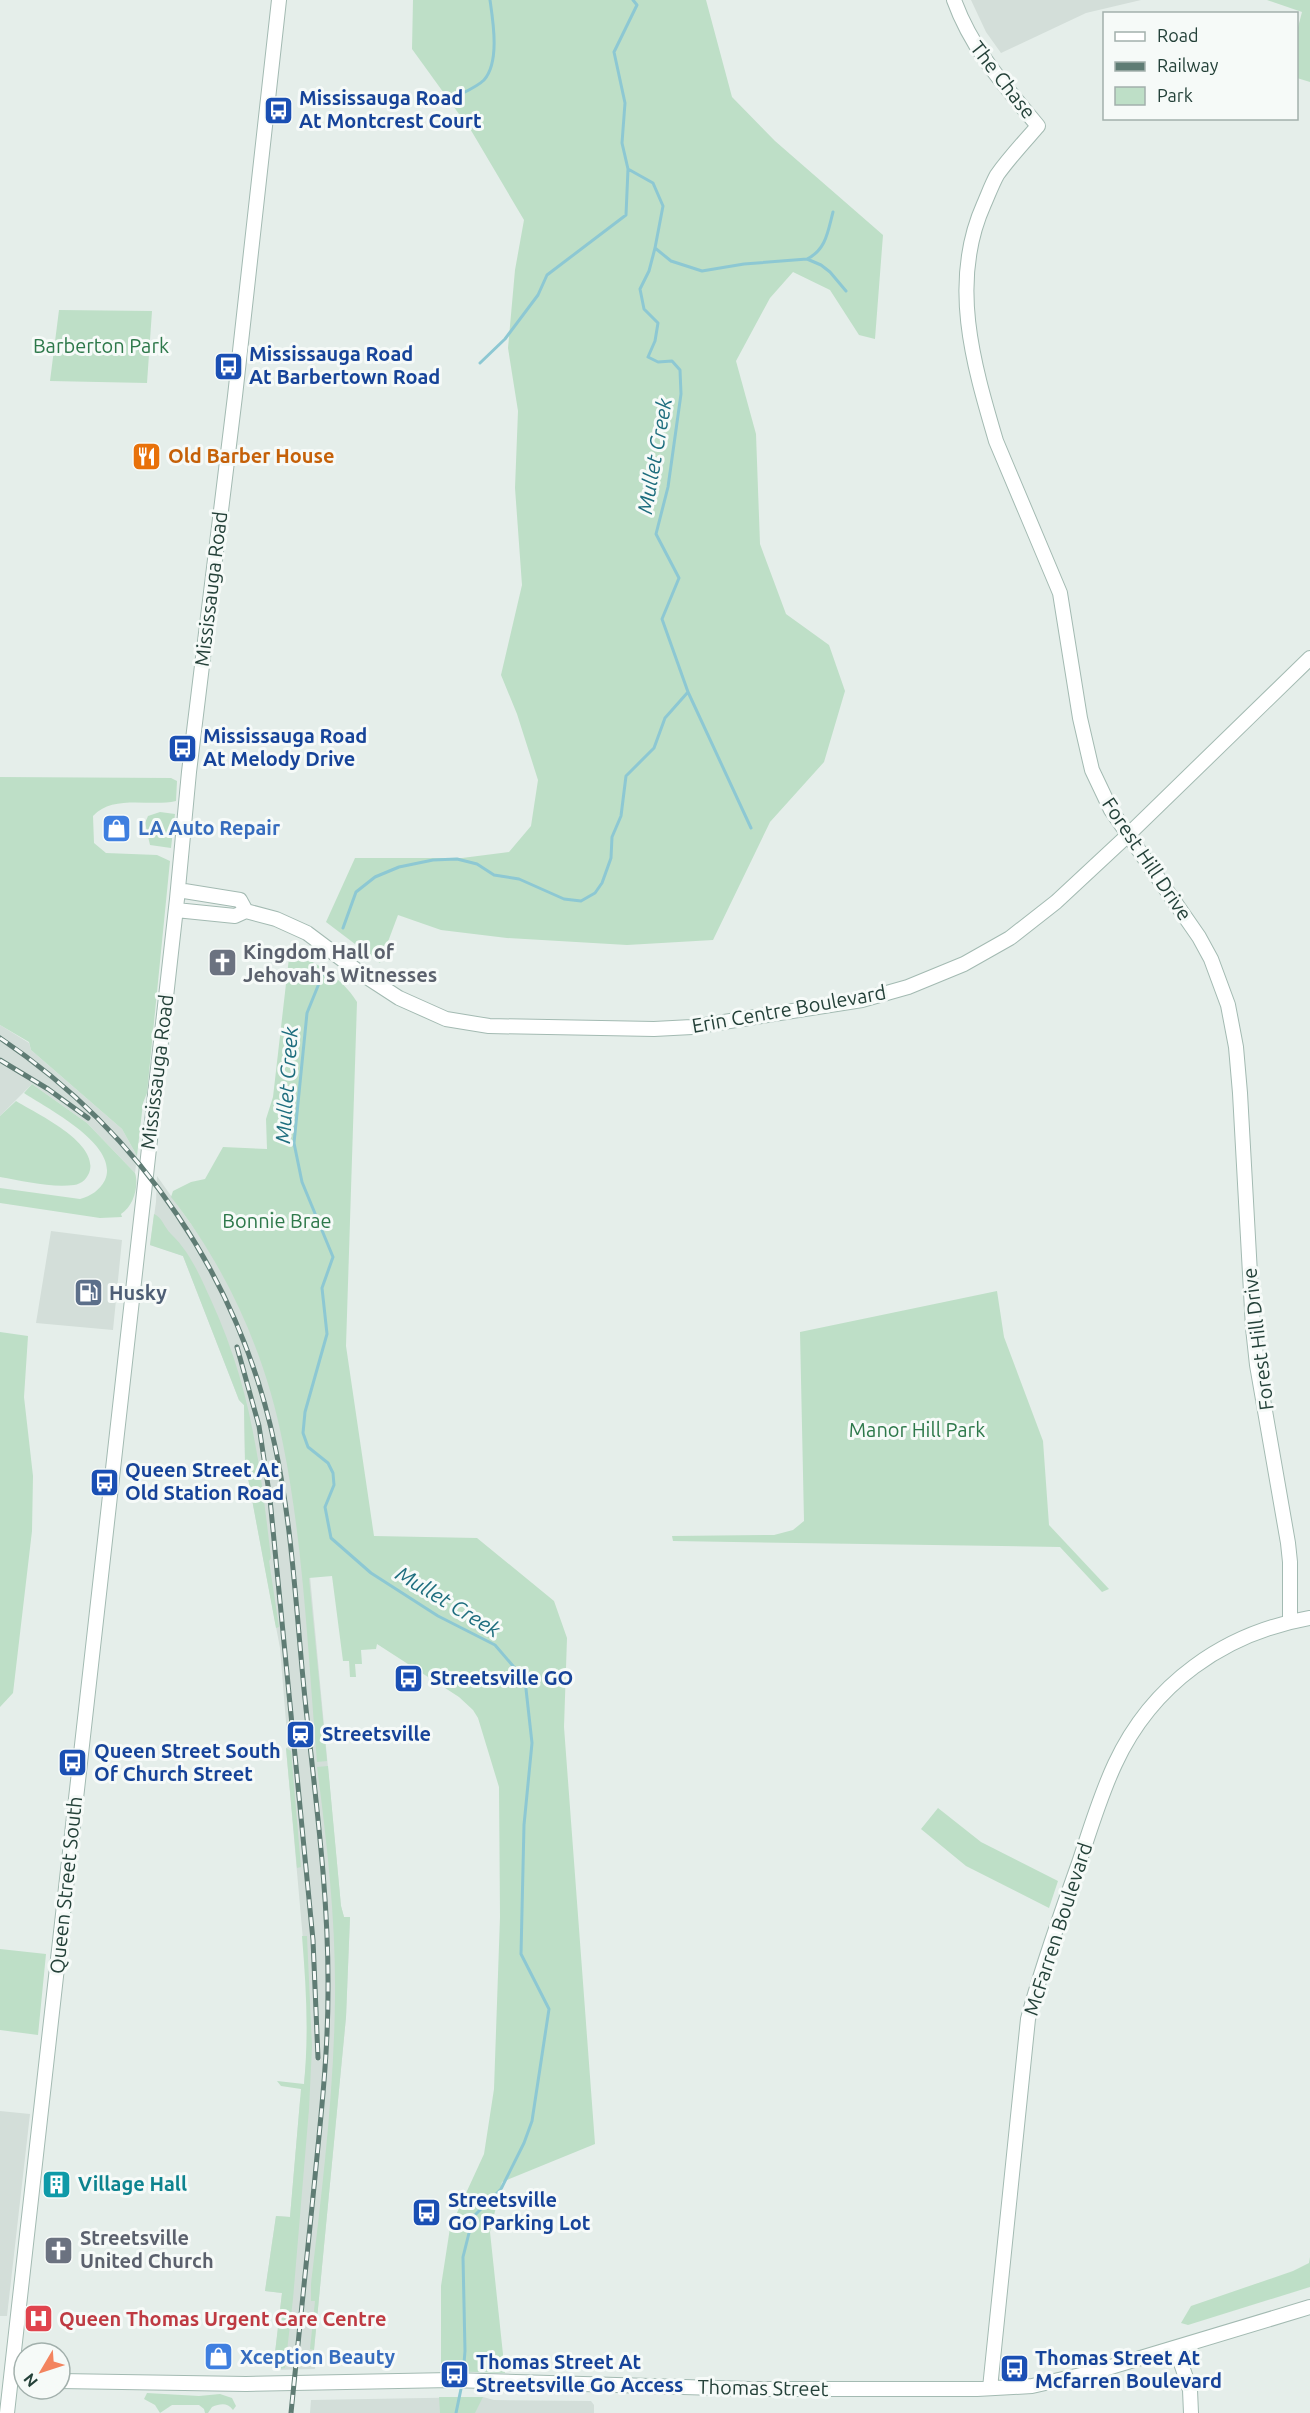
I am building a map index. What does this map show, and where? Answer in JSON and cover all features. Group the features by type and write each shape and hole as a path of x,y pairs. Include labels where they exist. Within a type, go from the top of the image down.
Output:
{"street":[{"name":"Mississauga Road","path":"145,1179 176,910 189,771 235,396 279,0"},
{"name":"The Chase","path":"954,0 969,37 982,57 1038,126"},
{"name":"Forest Hill Drive","path":"1038,126 996,177 976,223 966,268 968,328 996,441 1060,593 1080,718 1092,770 1111,810 1199,937 1214,966 1228,1005 1234,1030 1240,1093 1253,1328 1257,1365 1288,1543 1290,1621"},
{"name":"Erin Centre Boulevard","path":"176,910 235,916 246,911 276,919 307,933 380,987 423,1009 459,1022 500,1026 654,1029 692,1027 862,1000 908,987 964,964 1010,938 1056,902 1128,835 1310,658"},
{"name":"Erin Centre Boulevard","path":"178,890 240,900 246,911"},
{"name":"Queen Street South","path":"22,2341 145,1179"},
{"name":"McFarren Boulevard","path":"990,2388 1028,2019 1040,1976 1114,1766 1133,1730 1148,1709 1175,1680 1197,1662 1237,1639 1290,1621 1310,1618"},
{"name":"Thomas Street","path":"72,2381 246,2384 451,2380 750,2389 990,2388 1058,2382 1310,2307"},
{"path":"1176,2348 1190,2390 1191,2413"},
{"name":"Queen Street South","path":"7,2413 12,2398"}],"shaded area":[{"path":"971,0 1141,0 1086,13 1001,53 986,32"},
{"path":"0,1025 29,1043 31,1050 122,1129 137,1156 135,1173 87,1123 32,1084 0,1116"},
{"path":"157,1176 210,1251 294,1406 341,1906 344,1917 350,1917 346,2017 314,2350 315,2369 273,2370 282,2293 265,2291 276,2216 290,2217 300,2101 308,2042 307,1985 286,1748 288,1747 280,1648 245,1462 244,1405 239,1400 183,1256 150,1245"},
{"path":"51,1231 122,1240 113,1330 36,1323"},
{"path":"0,2111 30,2114 7,2316 0,2316"},
{"path":"483,2397 494,2400 591,2401 594,2405 594,2413 310,2413 311,2400"}],"green space":[{"path":"413,0 706,0 732,97 775,141 883,235 875,339 859,335 830,290 793,272 770,298 736,361 756,434 760,544 786,614 829,645 845,691 824,762 770,822 713,940 627,945 507,938 441,930 398,915 380,963 326,922 355,858 462,858 509,852 531,826 538,780 517,714 501,675 522,585 515,488 518,411 508,348 515,270 524,220 472,132 412,49"},
{"path":"1267,0 1310,0 1310,82 1298,78 1298,27 1302,12"},
{"name":"Barberton Park","path":"59,310 152,311 147,383 50,381"},
{"path":"0,777 171,778 177,781 176,801 121,803 101,809 93,816 94,843 106,853 157,855 170,861 147,1093 143,1103 137,1156 122,1129 31,1050 29,1042 0,1025"},
{"path":"160,812 175,814 171,848 150,845 145,823 148,816"},
{"name":"Bonnie Brae","path":"290,949 336,978 357,1002 346,1346 374,1536 477,1538 554,1601 567,1638 564,1727 595,2144 502,2182 490,2232 505,2373 445,2371 441,2368 441,2286 450,2228 484,2154 494,2089 500,1917 499,1787 478,1718 459,1697 377,1644 376,1649 361,1650 362,1664 355,1664 356,1677 350,1677 349,1661 343,1661 332,1576 309,1578 327,1761 317,1762 301,1562 290,1483 276,1411 255,1345 227,1283 210,1253 171,1197 173,1191 191,1182 205,1179 223,1147 267,1149 266,1119 273,1097"},
{"path":"32,1084 87,1123 135,1173 134,1195 129,1206 121,1214 122,1217 100,1218 0,1203 0,1188 80,1199 95,1192 105,1180 107,1167 102,1154 79,1129 24,1093"},
{"path":"16,1101 63,1130 84,1149 89,1159 90,1170 84,1180 74,1185 56,1186 0,1177 0,1116"},
{"path":"154,1214 159,1217 194,1265 225,1332 236,1364 252,1426 263,1490 271,1558 269,1561 279,1627 276,1628 245,1462 244,1405 239,1400 183,1256 150,1245"},
{"name":"Manor Hill Park","path":"997,1291 1004,1337 1043,1441 1049,1525 1109,1589 1102,1592 1060,1547 673,1541 672,1536 774,1535 793,1530 804,1521 800,1332"},
{"path":"0,1332 28,1336 24,1397 33,1476 32,1531 13,1693 0,1707"},
{"path":"286,1748 291,1751 301,1867 297,1868"},
{"path":"328,1766 341,1906 344,1917 350,1917 346,2017 314,2350 310,2349 315,2301 311,2301 311,2284 330,2106 335,1998 330,1882 317,1767"},
{"path":"938,1808 981,1842 1058,1881 1049,1908 966,1866 921,1829"},
{"path":"302,1936 307,1936 312,2047 309,2109 285,2368 273,2370 282,2293 265,2291 276,2216 290,2217 301,2089 281,2086 277,2081 304,2084 306,2009"},
{"path":"0,1949 46,1954 38,2035 0,2030"},
{"path":"1310,2257 1310,2287 1188,2325 1181,2323 1191,2306 1293,2271 1309,2263"},
{"path":"147,2393 199,2396 220,2394 232,2398 236,2406 233,2410 223,2404 218,2405 205,2413 199,2405 172,2405 160,2413 155,2405 144,2399"},
{"path":"439,2397 483,2397 475,2413 440,2413"}],"waterway":[{"path":"459,95 484,80 492,63 494,41 490,0"},
{"name":"Mullet Creek","path":"343,928 356,892 375,877 399,867 433,860 457,859 477,864 494,875 519,879 564,899 581,901 595,893 602,883 611,858 612,837 621,816 626,776 654,748 665,718 688,692 662,619 679,578 656,534 668,487 681,394 680,370 672,361 658,362 648,357 655,341 658,323 644,309 640,289 649,271 663,206 653,183 628,169 622,143 625,103 614,52 637,5 633,0"},
{"path":"480,363 505,339 538,295 547,275 626,215 628,169"},
{"path":"807,259 822,245 828,233 833,212"},
{"path":"655,248 671,261 702,271 744,264 807,259 830,272 846,291"},
{"path":"688,692 751,828"},
{"name":"Mullet Creek","path":"322,976 307,1013 294,1143 302,1182 333,1257 322,1288 327,1334 305,1412 303,1433 308,1447 328,1463 333,1473 334,1485 325,1507 331,1538 371,1573 438,1616 495,1645 525,1680 532,1743 524,1825 521,1954 549,2009 532,2121 524,2143 501,2189 473,2217 463,2257 465,2351 463,2375"},
{"name":"Mullet Creek","path":"456,2413 462,2384"}],"railway":[{"path":"0,1038 51,1076 98,1118 140,1165 177,1215 210,1269 237,1325 259,1384 275,1446 286,1506 293,1567 320,1840 328,1954 328,2015 324,2084 291,2413"},
{"path":"0,1060 48,1089 88,1118"},
{"path":"237,1347 259,1426 270,1499 313,1940 318,2058"}],"place":[{"name":"Mississauga Road At Montcrest Court","path":"278,110"},
{"name":"Mississauga Road At Barbertown Road","path":"228,366"},
{"name":"Old Barber House","path":"147,456"},
{"name":"Mississauga Road At Melody Drive","path":"182,748"},
{"name":"LA Auto Repair","path":"117,828"},
{"name":"Kingdom Hall of Jehovah's Witnesses","path":"222,963"},
{"name":"Husky","path":"88,1293"},
{"name":"Queen Street At Old Station Road","path":"104,1482"},
{"name":"Streetsville GO","path":"409,1678"},
{"name":"Streetsville","path":"301,1734"},
{"name":"Queen Street South Of Church Street","path":"73,1763"},
{"name":"Village Hall","path":"57,2184"},
{"name":"Streetsville GO Parking Lot","path":"427,2212"},
{"name":"Streetsville United Church","path":"59,2250"},
{"name":"Queen Thomas Urgent Care Centre","path":"38,2319"},
{"name":"Xception Beauty","path":"219,2357"},
{"name":"Thomas Street At Mcfarren Boulevard","path":"1014,2369"},
{"name":"Thomas Street At Streetsville Go Access","path":"455,2374"}]}
